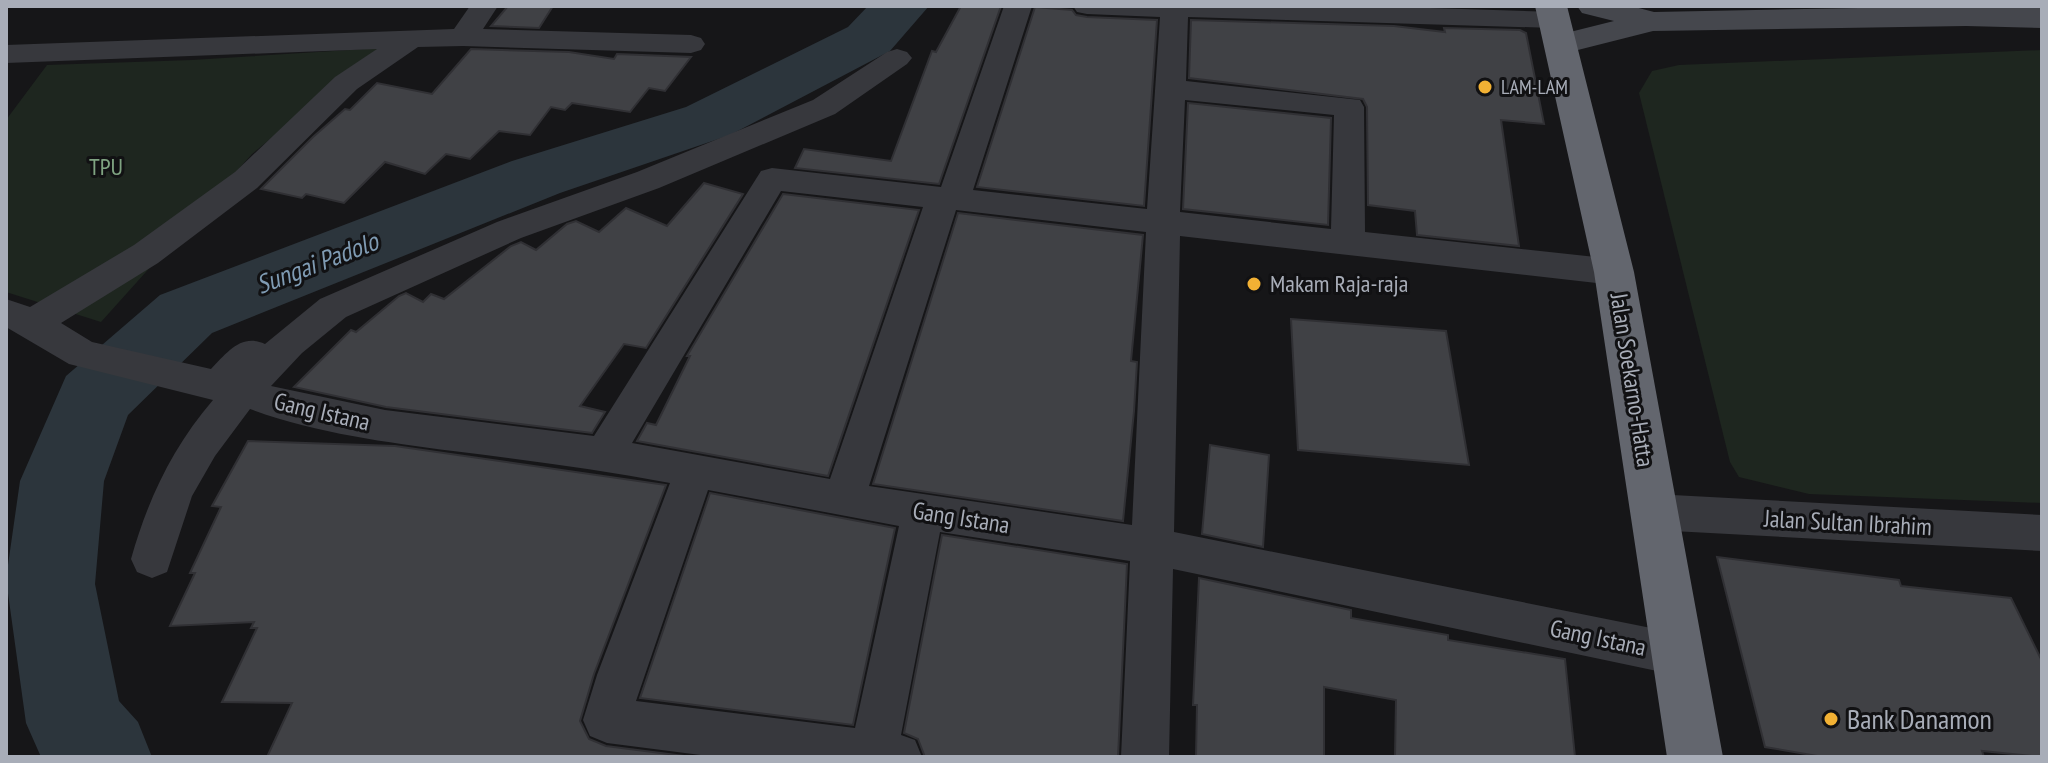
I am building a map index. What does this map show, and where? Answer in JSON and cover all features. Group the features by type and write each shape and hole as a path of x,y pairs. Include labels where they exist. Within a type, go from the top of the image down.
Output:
{"highway":[{"name":"Jalan Soekarno-Hatta","path":"1565,19 1614,272 1695,757"}],"street":[{"path":"463,37 484,6"},
{"path":"844,499 1018,6"},
{"path":"1087,6 1332,10 1654,22 1962,11 2042,18"},
{"path":"1145,757 1150,546 1175,7"},
{"path":"1565,19 1654,22"},
{"path":"6,54 463,37 691,44"},
{"path":"20,318 146,254 246,180 346,83 411,40"},
{"path":"152,559 171,495 204,439 289,342 313,321 333,308 509,230 648,180 824,107 897,58"},
{"path":"1171,89 1349,107 1348,244"},
{"path":"604,454 772,179 1163,225 1614,272"},
{"path":"20,318 82,354 218,386 259,344 313,321"},
{"name":"Gang Istana","path":"245,392 281,405 385,426 604,454 844,499 1150,546 1676,654"},
{"path":"695,471 620,675 607,720 881,756 923,512"},
{"name":"Jalan Sultan Ibrahim","path":"1654,512 2042,533"}],"green space":[{"name":"TPU","path":"382,48 252,154 101,322 6,292 6,120 47,65"},
{"path":"2042,50 2042,503 1809,494 1739,477 1730,462 1639,93 1652,71 1679,65"}],"building":[{"path":"508,6 553,6 539,28 491,26"},
{"path":"961,6 1001,6 939,184 795,168 804,149 891,161 932,51 936,52"},
{"path":"1035,7 1072,10 1076,15 1087,17 1157,20 1144,206 977,187"},
{"path":"1191,20 1394,26 1445,32 1444,28 1520,30 1526,33 1544,124 1501,120 1519,246 1417,235 1415,211 1368,205 1367,107 1363,99 1189,78"},
{"path":"471,49 569,52 614,59 617,54 691,57 665,91 649,88 630,112 572,103 565,110 551,107 530,135 499,131 470,159 446,154 425,174 385,162 344,203 306,194 302,198 261,189 313,137 345,109 350,110 377,83 432,94"},
{"path":"1188,103 1331,118 1328,225 1183,209"},
{"path":"704,183 743,194 646,348 624,344 580,406 605,412 592,433 386,407 294,387 351,330 356,332 399,296 406,293 423,302 431,294 444,299 511,246 521,242 536,250 567,224 576,221 599,232 626,208 667,226"},
{"path":"783,194 919,210 828,476 637,441 647,423 656,425 690,356 687,356"},
{"path":"958,213 1143,235 1131,361 1137,362 1134,411 1123,521 873,484"},
{"path":"1291,319 1446,331 1469,465 1298,450"},
{"path":"248,441 395,446 666,485 594,674 580,721 589,739 606,746 692,757 267,757 292,703 222,702 257,628 251,628 254,622 170,626 195,573 190,573 221,507 212,506"},
{"path":"1210,445 1269,455 1263,547 1202,534"},
{"path":"710,493 895,528 853,725 640,698"},
{"path":"942,535 1127,564 1118,757 925,757 918,739 904,733"},
{"path":"1717,557 1899,580 1901,586 2011,598 2042,661 2042,757 1982,751 1984,757 1823,757 1765,747"},
{"path":"1199,578 1351,610 1351,618 1448,635 1448,640 1565,659 1575,757 1395,757 1396,700 1324,687 1324,757 1196,757 1197,705 1193,705"}],"waterway":[{"name":"Sungai Padolo","path":"103,757 75,723 50,584 62,481 94,398 186,314 536,177 708,121 869,39 900,6"}],"place":[{"name":"LAM-LAM","path":"1485,87"},
{"name":"Makam Raja-raja","path":"1254,284"},
{"name":"Bank Danamon","path":"1831,719"}]}
